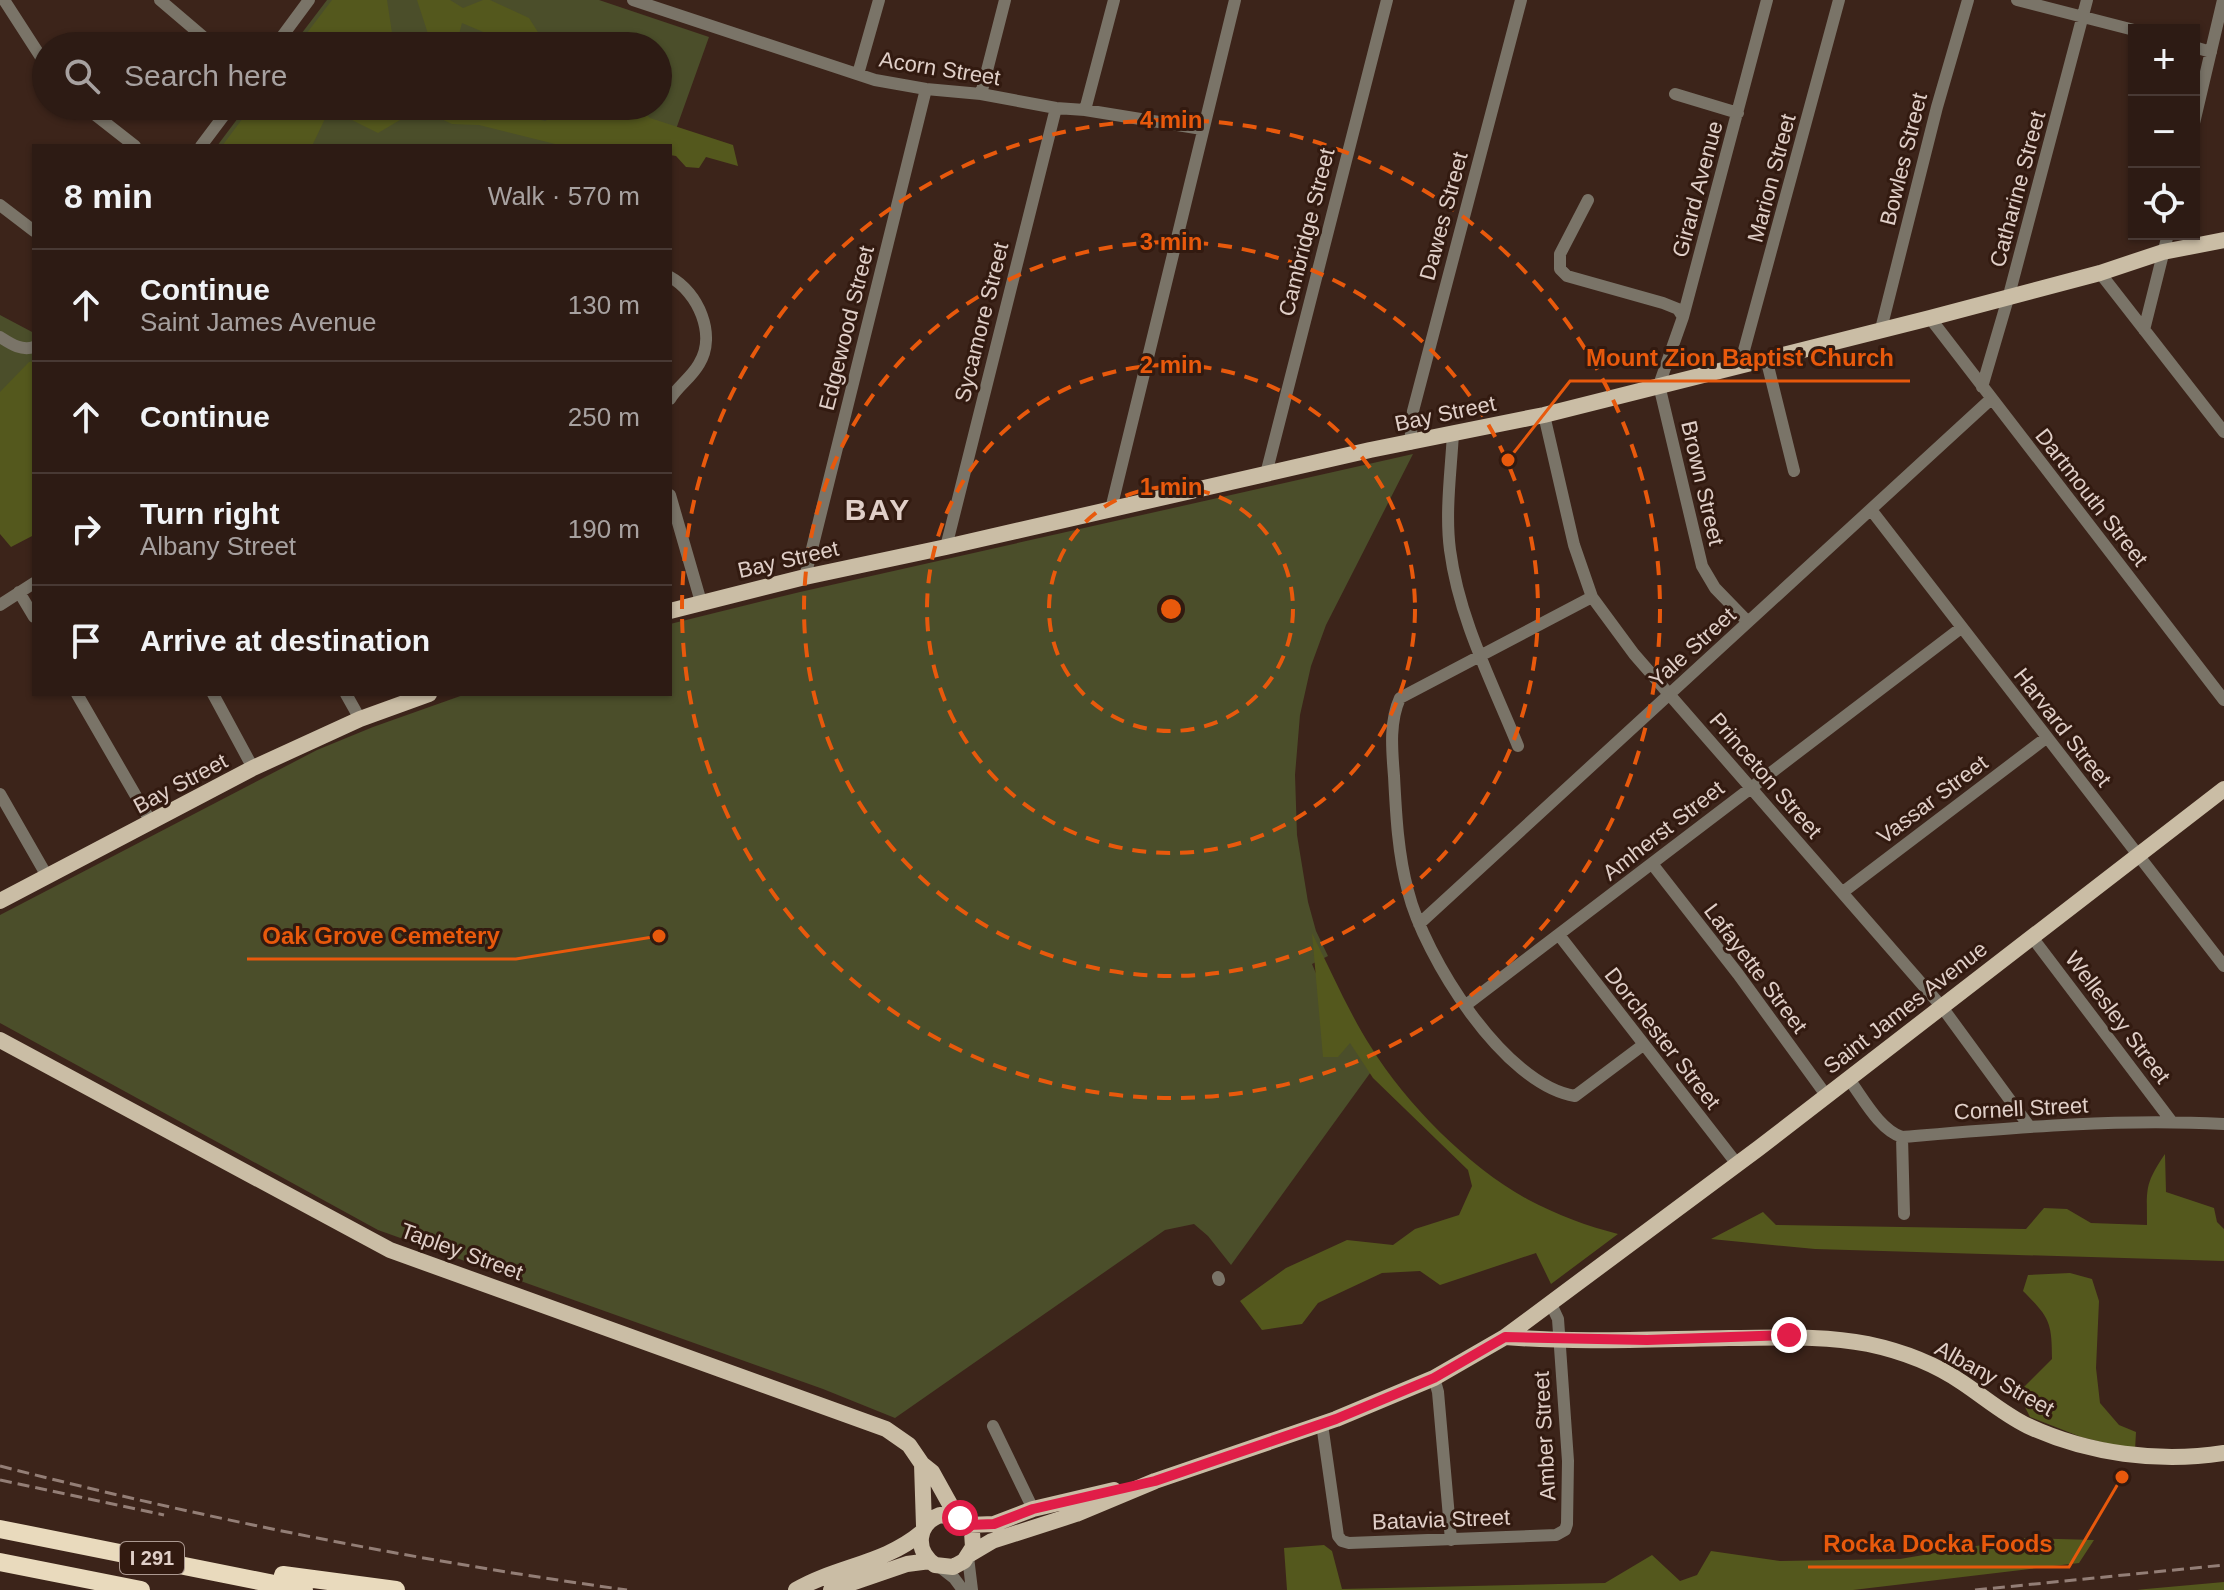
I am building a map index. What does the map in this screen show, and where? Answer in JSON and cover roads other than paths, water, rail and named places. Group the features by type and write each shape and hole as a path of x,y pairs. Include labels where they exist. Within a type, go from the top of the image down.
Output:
{"highway":[{"name":"I 291","path":"0,1529 304,1590"},
{"name":"I 291","path":"0,1562 141,1590"},
{"path":"202,1568 295,1576 396,1590"},
{"path":"63,1574 106,1590"}],"main road":[{"name":"Bay Street","path":"672,610 805,577 1544,415 1930,318 2100,273 2163,252 2224,240"},
{"name":"Bay Street","path":"0,901 253,768 360,719 423,696"},
{"name":"Saint James Avenue","path":"1155,1481 1322,1424 1434,1378 1505,1337 1613,1259 2224,789"},
{"name":"Tapley Street","path":"0,1040 390,1250 886,1429 909,1445 922,1464 932,1472 952,1508 964,1521"},
{"name":"Albany Street","path":"1505,1337 1559,1340 1789,1335 1864,1343 1892,1350 1940,1369 2028,1426 2088,1447 2144,1455 2224,1453"},
{"path":"922,1464 921,1549 935,1564"},
{"path":"796,1590 831,1573 883,1558 904,1547 940,1515 994,1524 1033,1509 1155,1481"},
{"path":"831,1590 907,1564 959,1565 992,1541 1076,1514 1155,1481"},
{"path":"964,1521 973,1539 969,1555"}],"street":[{"path":"4,0 32,43"},
{"path":"160,0 198,32"},
{"path":"285,32 309,0"},
{"name":"Acorn Street","path":"633,0 875,80 1202,129"},
{"path":"858,74 879,0"},
{"path":"981,94 1005,0"},
{"path":"1085,110 1114,0"},
{"path":"1111,509 1235,0"},
{"name":"Cambridge Street","path":"1266,474 1387,0"},
{"name":"Dawes Street","path":"1410,444 1413,411 1521,0"},
{"name":"Girard Avenue","path":"1659,385 1683,317 1767,0"},
{"name":"Marion Street","path":"1740,365 1839,0"},
{"name":"Bowles Street","path":"1881,329 1937,107 1968,0"},
{"path":"2017,0 2128,28"},
{"name":"Catharine Street","path":"1982,387 2087,0"},
{"path":"2200,98 2223,0"},
{"path":"2200,49 2211,52"},
{"name":"Edgewood Street","path":"805,577 926,89"},
{"path":"1675,94 1738,113"},
{"name":"Sycamore Street","path":"946,547 1056,108"},
{"path":"102,120 132,144"},
{"path":"202,144 220,120"},
{"path":"1588,200 1560,254 1560,269 1567,276 1663,303 1678,309 1683,317"},
{"path":"0,205 32,229"},
{"path":"2144,330 2166,240"},
{"path":"2100,273 2224,432"},
{"path":"672,278 682,283 695,301 706,335 701,362 672,395"},
{"name":"Dartmouth Street","path":"1930,318 2224,700"},
{"path":"0,337 14,346 32,348"},
{"path":"1766,358 1794,471"},
{"name":"Brown Street","path":"1659,385 1702,566 1715,588 1748,622"},
{"name":"Yale Street","path":"1419,924 1991,399"},
{"name":"Princeton Street","path":"1544,415 1574,545 1592,597 1634,654 1942,1007 2029,1126"},
{"path":"1453,433 1450,546 1458,593 1518,746"},
{"path":"672,502 701,602"},
{"name":"Harvard Street","path":"1872,511 2224,966"},
{"path":"0,605 32,584"},
{"path":"19,592 32,614"},
{"path":"1592,597 1400,698 1394,711 1392,752 1399,847 1408,893 1440,968 1494,1043 1528,1074 1557,1093 1575,1096 1643,1045"},
{"name":"Amherst Street","path":"1466,1005 1961,628"},
{"path":"78,696 151,822"},
{"path":"214,696 253,768"},
{"path":"347,696 360,719"},
{"name":"Vassar Street","path":"1843,892 2046,738"},
{"path":"0,794 47,876"},
{"name":"Lafayette Street","path":"1653,865 1738,974 1826,1095"},
{"name":"Dorchester Street","path":"1559,935 1737,1164"},
{"name":"Wellesley Street","path":"2032,937 2172,1122"},
{"path":"1848,1078 1882,1122 1894,1135 1902,1137 1904,1214"},
{"name":"Cornell Street","path":"1902,1137 2029,1126 2172,1122 2224,1124"},
{"name":"Amber Street","path":"1551,1304 1558,1319 1568,1461 1565,1530"},
{"path":"1434,1378 1438,1392 1451,1540"},
{"name":"Batavia Street","path":"1322,1424 1338,1536 1342,1541 1556,1535 1565,1530"},
{"path":"993,1426 1033,1509"},
{"path":"969,1555 972,1590"},
{"path":"935,1564 963,1590"}],"railway":[{"path":"0,1466 155,1504 312,1537 469,1566 627,1590"},
{"path":"0,1480 164,1515"},
{"path":"1975,1590 2224,1565"}],"place":[{"name":"Mount Zion Baptist Church","path":"1508,460"},
{"name":"Oak Grove Cemetery","path":"659,936"},
{"name":"Rocka Docka Foods","path":"2122,1477"}],"district":[{"name":"BAY","path":"878,510"}]}
